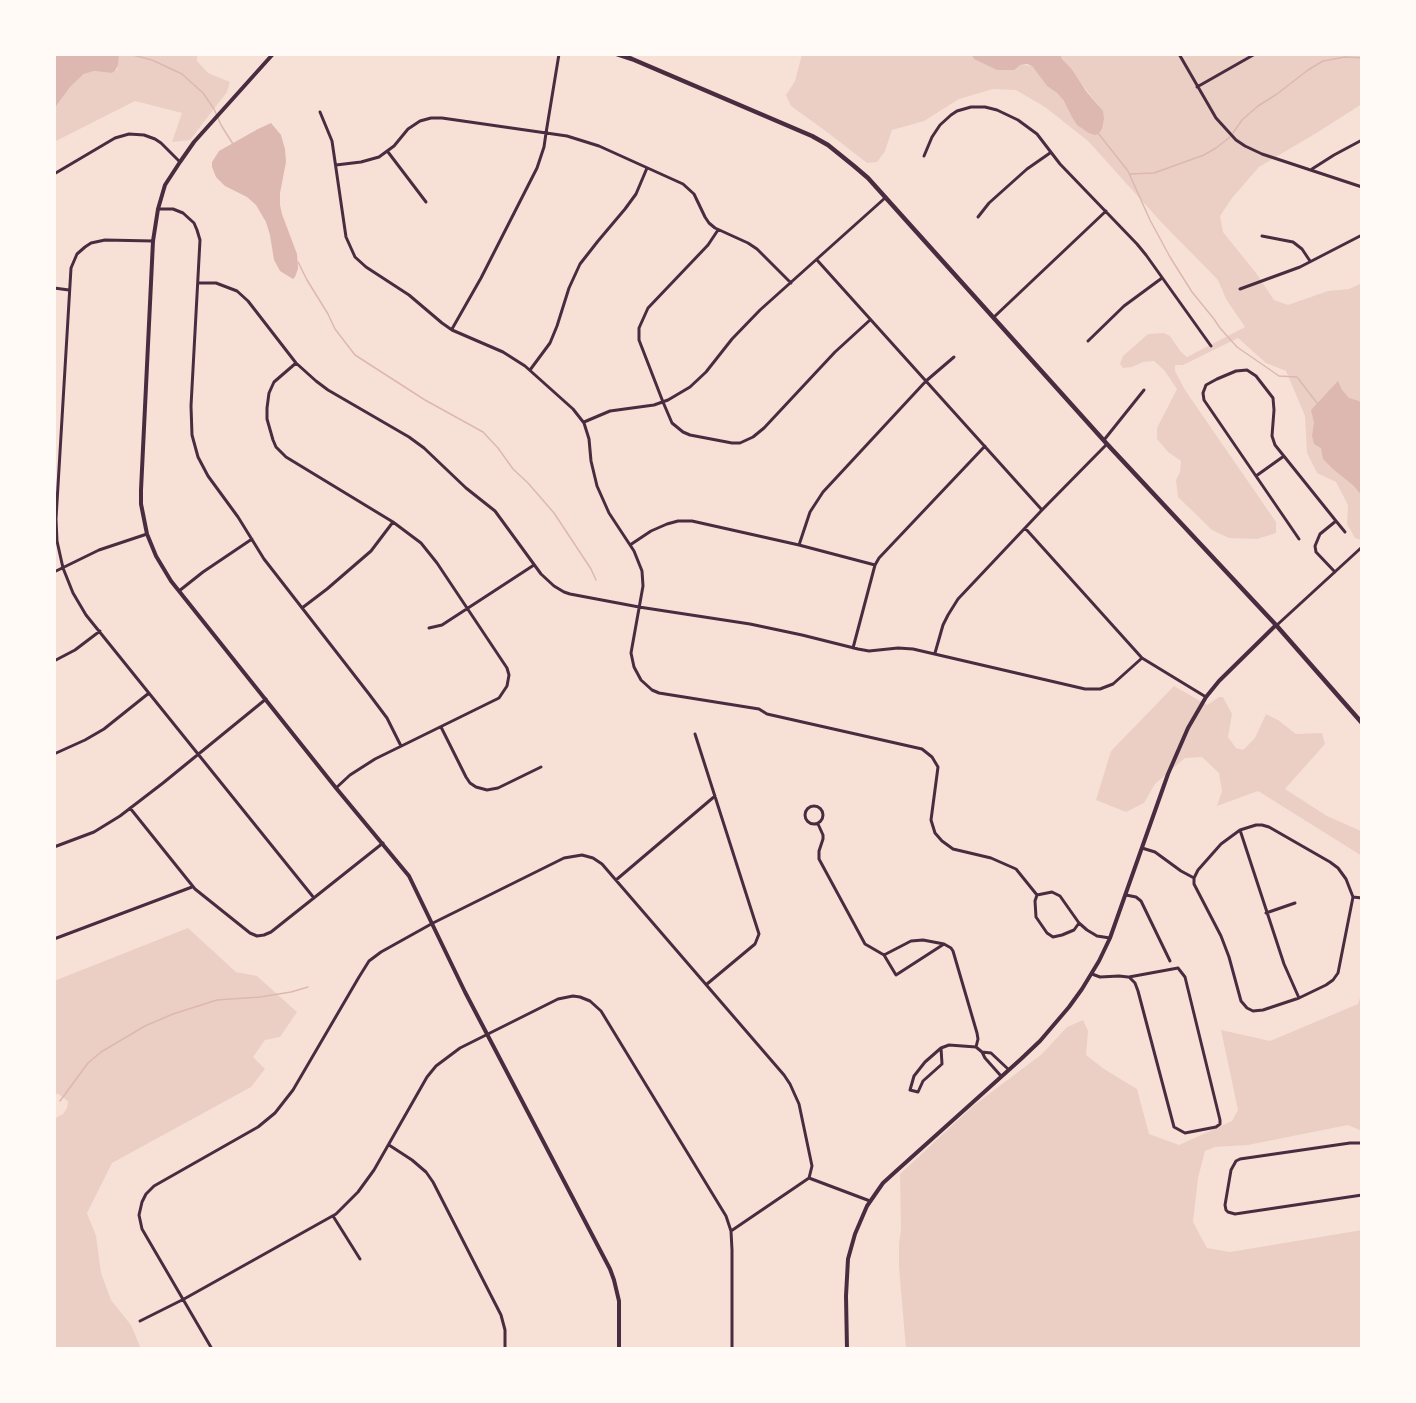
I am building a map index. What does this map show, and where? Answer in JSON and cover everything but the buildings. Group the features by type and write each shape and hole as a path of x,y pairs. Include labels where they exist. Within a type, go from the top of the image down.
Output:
{"main road":[{"path":"617,54 812,136 854,166 1105,442 1276,625 1362,723"}],"street":[{"path":"273,54 202,133 165,185 153,241 141,490 142,512 147,534 163,569 178,591 409,876 465,992 610,1269 619,1301 619,1349"},
{"path":"452,330 481,278 541,157 558,54"},
{"path":"1179,54 1216,118 1236,140 1255,152 1362,187"},
{"path":"1197,87 1255,54"},
{"path":"924,156 932,137 945,119 957,111 978,106 997,110 1018,120 1037,134 1050,153 1137,244 1211,346"},
{"path":"320,112 332,141 346,237 355,256 366,267 409,295 452,330 513,357 573,409 584,423 597,486 609,513 630,545 643,579 632,660 637,674 646,686 659,693 759,709 767,714 922,749 932,757 938,767 931,820 934,832 953,849 991,858 1016,869 1037,895"},
{"path":"336,165 372,160 388,152 408,129 420,121 431,118 567,136 585,141 680,182 698,201 707,220 718,230 757,249 791,283"},
{"path":"54,174 115,138 129,134 144,135 154,139 180,162"},
{"path":"1311,170 1362,140"},
{"path":"388,152 426,202"},
{"path":"978,217 989,203 1020,175 1050,153"},
{"path":"530,370 550,343 580,264 636,194 647,168"},
{"path":"584,423 609,411 663,402 681,394 699,380 744,326 885,198"},
{"path":"159,209 173,209 183,213 194,223 200,244 191,405 191,428 198,457 208,476 230,505 264,559 387,718 401,746"},
{"path":"992,318 1106,212"},
{"path":"718,230 708,245 648,308 639,328 639,340 663,402 672,423 683,432 729,443 747,441 764,428 835,352 870,320"},
{"path":"1240,289 1310,262 1362,235"},
{"path":"1262,236 1293,242 1302,249 1310,262"},
{"path":"153,241 105,240 91,243 77,254 70,271 56,497 56,530 63,568 80,606 314,898"},
{"path":"817,260 1042,510"},
{"path":"1088,341 1104,323 1162,278"},
{"path":"198,283 216,282 243,296 296,363 316,381 424,448 466,488 495,511 548,582 564,592 639,607 750,624 869,651 905,648 1085,689 1103,688 1113,684 1142,658"},
{"path":"54,288 69,290"},
{"path":"799,545 810,512 823,492 926,381 954,357"},
{"path":"296,363 274,382 269,393 267,419 276,447 286,457 413,536 431,554 507,668 509,675 504,692 499,698 362,767 336,788"},
{"path":"1299,539 1204,400 1203,393 1206,385 1236,371 1247,370 1256,376 1273,398 1275,410 1273,440 1345,532"},
{"path":"935,654 943,625 958,599 1105,442 1144,390"},
{"path":"54,414 62,415"},
{"path":"853,648 875,565 881,555 985,446"},
{"path":"1256,476 1284,456"},
{"path":"630,545 657,528 685,520 799,545 875,565"},
{"path":"1335,572 1316,552 1316,546 1320,534 1336,521"},
{"path":"302,608 371,551 393,522"},
{"path":"1025,528 1142,658 1206,697"},
{"path":"54,572 99,550 147,534"},
{"path":"178,591 252,539"},
{"path":"847,1349 848,1259 855,1234 870,1201 894,1173 1021,1059 1055,1024 1076,998 1092,974 1110,938 1177,751 1206,697 1233,666 1362,548"},
{"path":"429,628 442,625 534,565"},
{"path":"54,661 75,650 100,631"},
{"path":"54,754 104,729 149,693"},
{"path":"54,847 94,832 120,816 266,699"},
{"path":"441,727 468,781 476,788 487,790 498,788 541,767"},
{"path":"694,734 759,934 755,944 707,984"},
{"path":"616,880 715,796"},
{"path":"810,806 817,806 823,811 823,819 818,824 810,824 805,819 805,812 810,806"},
{"path":"130,808 192,887 256,936 271,932 383,843"},
{"path":"818,824 823,835 819,859 865,944 884,955 896,975 944,944"},
{"path":"1256,825 1269,827 1330,862 1346,879 1353,897 1338,973 1334,980 1299,998 1253,1011 1246,1008 1240,1000 1221,936 1194,884 1198,870 1221,844 1240,830 1256,825"},
{"path":"1240,830 1266,913 1299,998"},
{"path":"1142,848 1155,852 1194,878"},
{"path":"212,1349 142,1229 139,1215 146,1194 154,1186 258,1127 275,1113 293,1090 369,961 390,946 433,923 571,856 582,855 602,864 784,1075 799,1104 812,1166 809,1178 731,1231"},
{"path":"54,939 192,887"},
{"path":"1037,895 1052,892 1060,896 1079,923 1087,930 1097,936 1110,938"},
{"path":"1037,895 1036,917 1047,933 1053,937 1062,935 1074,930 1079,923"},
{"path":"1126,895 1136,897 1141,901 1170,961"},
{"path":"1353,897 1362,898"},
{"path":"1266,913 1295,903"},
{"path":"884,955 911,941 923,940 944,944 952,951 977,1033 976,1047"},
{"path":"1092,974 1100,977 1129,977 1178,968 1182,973 1220,1120 1220,1124 1216,1127 1185,1133 1174,1127 1138,991 1135,983 1129,977"},
{"path":"140,1321 333,1216 346,1205 366,1181 389,1145 429,1074 444,1059 565,997 580,997 596,1006 726,1216 731,1231 732,1250 732,1349"},
{"path":"941,1048 942,1064 923,1081 918,1092 910,1090 914,1076 930,1057 941,1048 949,1045 976,1047 1001,1076"},
{"path":"982,1052 991,1053 1008,1070"},
{"path":"1362,1143 1240,1159 1236,1161 1231,1170 1225,1205 1228,1212 1235,1214 1362,1195"},
{"path":"389,1145 412,1160 426,1172 433,1182 501,1315 505,1330 505,1349"},
{"path":"809,1178 870,1201"},
{"path":"333,1216 360,1259"}],"shaded area":[{"path":"54,54 119,55 115,71 112,73 94,71 84,74 71,86 54,109"},
{"path":"119,54 197,54 197,61 208,73 230,82 227,92 190,140 172,142 182,113 135,101 54,142 54,109 71,86 84,74 94,71 112,73 117,70"},
{"path":"802,54 971,54 974,59 1032,66 1047,86 1064,101 1099,106 1060,54 1362,54 1362,104 1259,167 1232,198 1220,216 1223,232 1274,300 1288,305 1328,291 1349,289 1362,283 1362,540 1355,538 1347,524 1348,505 1336,482 1317,473 1307,453 1305,416 1286,371 1266,363 1238,338 1183,365 1175,365 1175,371 1185,390 1276,522 1276,533 1257,539 1229,538 1212,530 1178,497 1176,480 1180,472 1181,461 1168,452 1157,439 1157,428 1177,389 1164,370 1154,361 1123,368 1120,364 1123,356 1148,334 1164,333 1170,336 1187,357 1245,327 1226,299 1218,280 1162,223 1088,141 1045,107 1016,90 993,89 959,99 924,121 892,130 885,151 877,162 867,163 791,106 786,95 795,81"},
{"path":"971,54 1060,54 1103,111 1102,129 1095,135 1077,125 1064,101 1047,86 1032,66 1027,64 1020,65 1014,70 997,70 974,59"},
{"path":"271,123 281,135 285,149 286,162 280,205 297,254 298,269 293,279 280,271 274,260 266,222 256,205 247,197 225,186 216,177 212,167 212,162 219,151"},
{"path":"1338,381 1349,398 1359,401 1362,405 1362,496 1323,459 1321,448 1314,444 1312,436 1314,423 1311,410"},
{"path":"1174,686 1207,705 1223,697 1232,714 1228,737 1236,748 1243,750 1255,738 1266,714 1296,734 1322,733 1325,744 1285,789 1327,816 1361,831 1362,856 1258,791 1217,806 1222,791 1219,773 1202,757 1185,758 1155,784 1144,803 1126,812 1096,800 1111,751"},
{"path":"188,928 236,972 257,976 297,1012 280,1037 265,1040 253,1057 265,1069 251,1087 112,1163 87,1213 96,1236 101,1273 111,1300 131,1325 141,1349 54,1349 54,1119 63,1114 68,1101 54,1094 54,981"},
{"path":"1362,991 1362,1131 1348,1125 1248,1145 1215,1147 1205,1151 1198,1178 1193,1222 1207,1248 1230,1252 1362,1230 1362,1349 906,1349 899,1267 900,1174 973,1106 1042,1054 1067,1027 1083,1020 1088,1031 1086,1055 1137,1089 1149,1134 1179,1145 1232,1121 1238,1110 1221,1030 1270,1041 1358,1004"}],"waterway":[{"path":"119,55 129,54 152,60 182,74 203,93 233,144"},
{"path":"1233,133 1242,120 1258,106 1323,61 1345,57 1362,58"},
{"path":"1098,133 1128,171 1170,257 1192,292 1220,328 1237,347 1279,376 1297,377 1317,403"},
{"path":"1130,174 1154,173 1204,155 1230,137"},
{"path":"298,262 335,329 355,355 425,400 483,432 513,469 554,513 596,580"},
{"path":"60,1101 88,1063 101,1052 145,1026 217,1000 260,997 308,987"}]}
